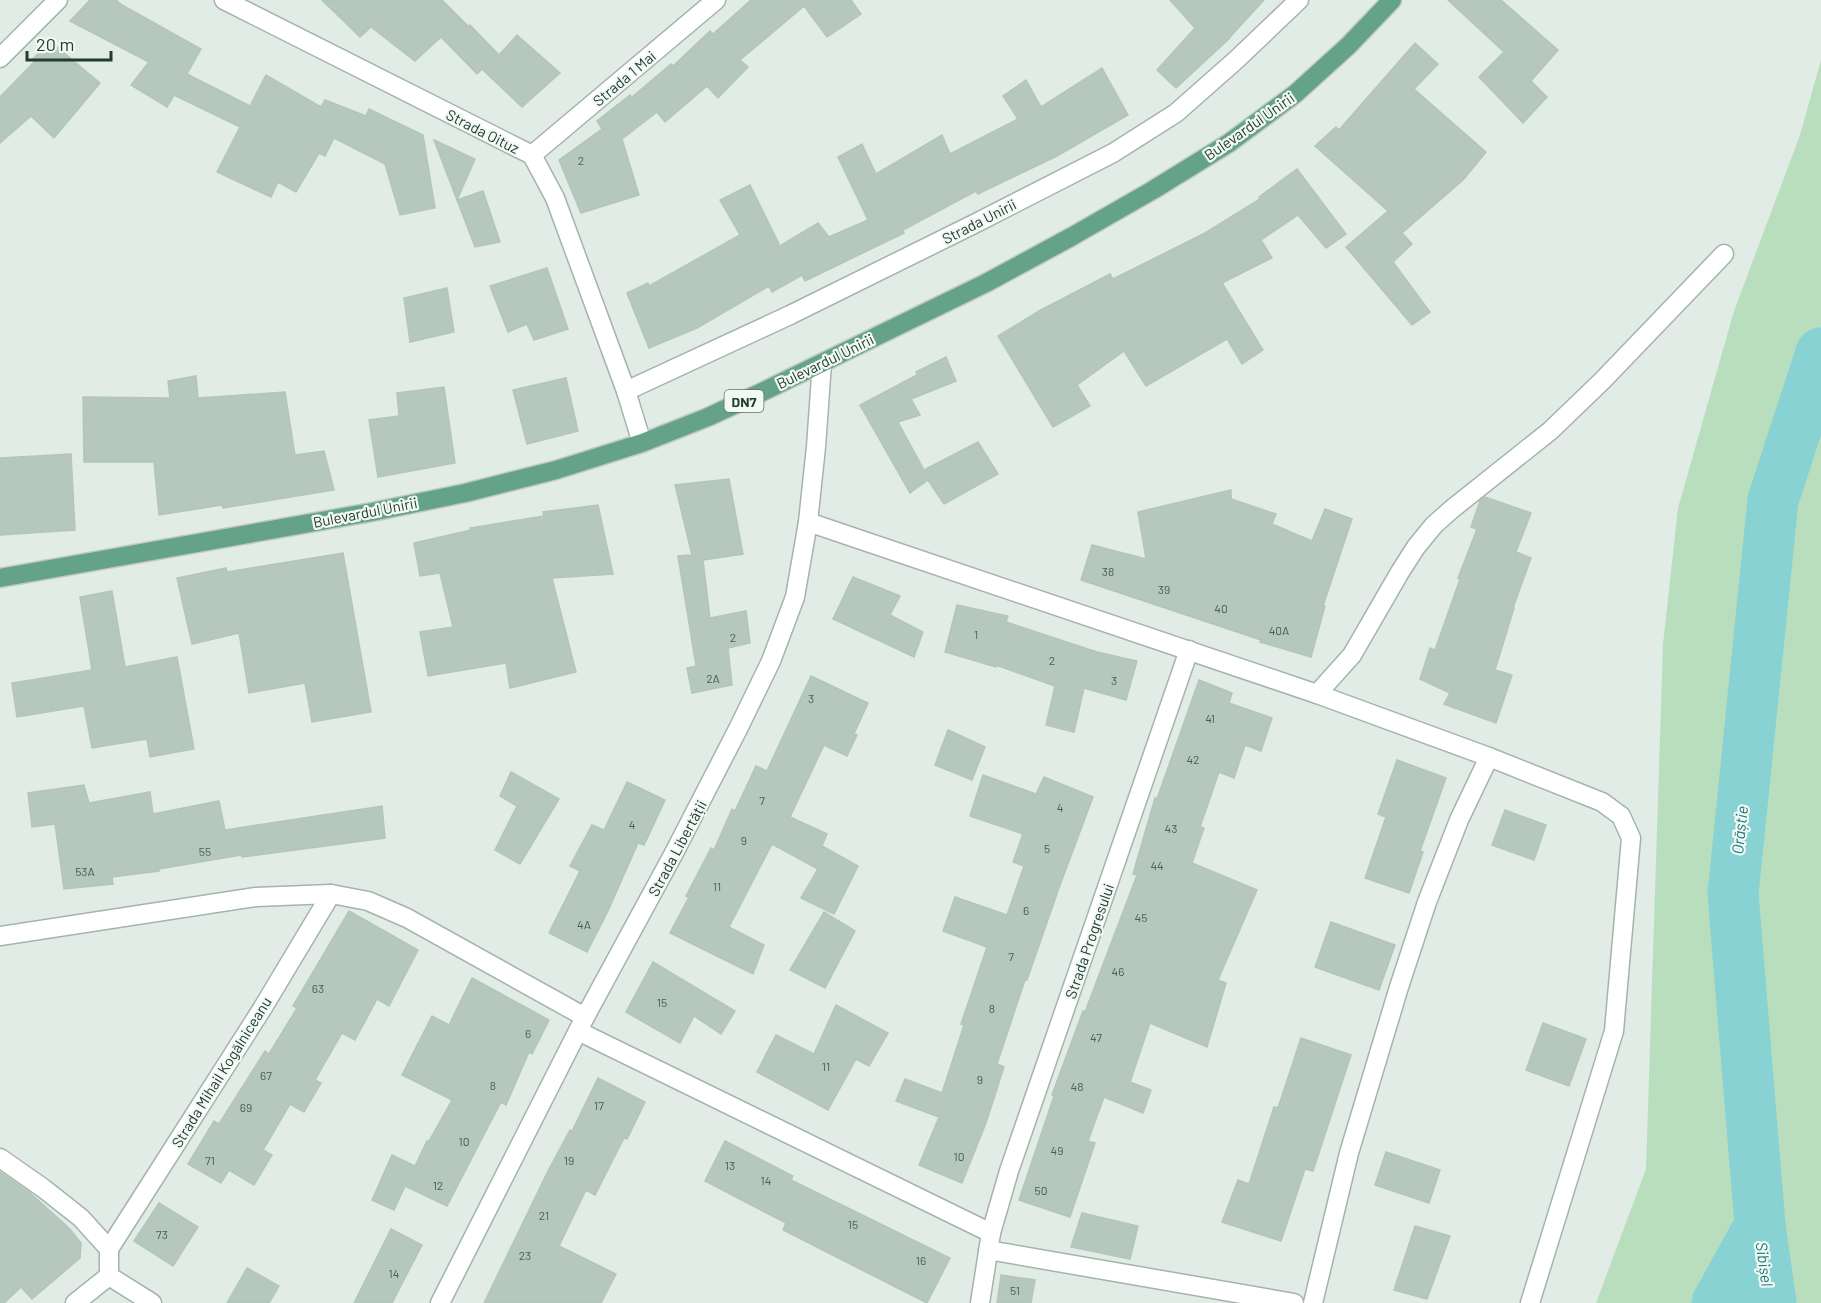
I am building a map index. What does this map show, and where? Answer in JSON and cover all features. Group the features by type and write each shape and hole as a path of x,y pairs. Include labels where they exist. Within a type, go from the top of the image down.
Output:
{"main road":[{"name":"Bulevardul Unirii","path":"0,578 372,512 465,493 556,470 642,443 708,417 986,283 1153,190 1229,143 1295,94 1392,0"}],"street":[{"path":"0,58 58,0"},
{"name":"Strada Oituz","path":"224,0 532,156 555,198 626,391 642,443"},
{"name":"Strada 1 Mai","path":"532,156 716,0"},
{"name":"Strada Unirii","path":"626,391 790,315 1113,153 1176,113 1299,0"},
{"path":"1317,694 1352,655 1410,555 1434,525 1550,431 1602,381 1724,254"},
{"name":"Strada Libertății","path":"440,1303 582,1024 674,854 771,661 795,597 808,522 822,363"},
{"path":"808,522 1317,694 1489,757 1602,802 1621,816 1631,838 1614,1031 1530,1303"},
{"name":"Strada Progresului","path":"980,1303 989,1242 1009,1171 1189,650"},
{"path":"1313,1303 1349,1153 1427,902 1459,820 1489,757"},
{"path":"0,936 256,897 331,894 368,901 407,918 582,1024 989,1242 1294,1303"},
{"name":"Strada Mihail Kogălniceanu","path":"109,1249 257,1018 331,894"},
{"path":"0,1158 81,1218 109,1249 109,1276"},
{"path":"75,1303 109,1276"},
{"path":"109,1276 152,1303"}],"green space":[{"path":"1821,60 1821,1303 1596,1303 1646,1169 1663,644 1678,508 1734,311 1800,135"}],"building":[{"path":"90,0 116,0 201,49 187,74 250,106 266,75 321,107 325,100 366,116 369,109 423,135 435,208 400,215 385,164 334,138 325,156 319,153 296,192 278,182 271,197 217,172 240,127 174,95 167,107 131,85 149,62 70,21"},
{"path":"322,0 442,0 499,55 517,35 560,73 522,107 482,69 477,74 441,37 415,61 371,27 360,37"},
{"path":"751,0 851,0 861,14 827,37 804,6 740,60 748,67 718,98 707,86 665,122 657,112 622,139 639,195 581,213 559,160 602,129 597,121 630,95 632,97 671,64 673,66 710,31 713,34"},
{"path":"1170,0 1264,0 1230,38 1176,88 1157,70 1195,28"},
{"path":"1448,0 1501,0 1558,50 1531,81 1547,97 1523,123 1479,77 1504,52"},
{"path":"50,41 100,83 54,138 31,116 0,143 0,97 34,62 32,60"},
{"path":"1415,43 1438,64 1414,89 1486,152 1463,180 1402,233 1412,244 1393,262 1430,312 1412,325 1346,247 1388,211 1315,146 1336,127 1339,130"},
{"path":"1102,68 1128,115 1057,156 978,194 976,191 903,230 904,233 805,281 802,275 772,292 769,286 697,328 649,348 627,293 648,283 649,286 740,235 720,200 750,185 780,246 818,223 829,237 868,220 838,157 862,144 876,174 942,135 950,154 1018,119 1003,96 1026,80 1041,107"},
{"path":"434,140 475,159 457,200 483,191 500,242 475,247"},
{"path":"1297,169 1346,234 1326,248 1298,215 1261,240 1272,258 1222,283 1263,350 1242,364 1227,339 1146,386 1124,351 1077,385 1090,406 1053,427 998,336 1039,311 1110,274 1113,279 1205,233 1260,199 1259,197"},
{"path":"547,268 568,329 534,340 527,324 508,332 490,286"},
{"path":"447,288 454,332 410,342 404,298"},
{"path":"946,357 956,381 911,399 920,415 898,422 924,470 978,442 998,474 944,504 928,480 910,493 860,405"},
{"path":"196,376 198,398 285,392 295,455 324,451 334,490 223,508 222,505 159,515 154,462 84,462 83,397 170,398 168,381"},
{"path":"566,378 578,431 527,444 513,390"},
{"path":"444,387 455,463 378,477 369,420 399,416 397,393"},
{"path":"71,454 75,530 0,535 0,458"},
{"path":"729,479 743,554 703,560 710,618 746,611 750,643 728,648 732,685 692,693 687,668 696,666 678,556 692,555 675,485"},
{"path":"1231,490 1231,499 1276,514 1272,524 1312,541 1325,509 1352,519 1323,606 1325,606 1311,657 1260,642 1261,640 1081,580 1092,545 1146,559 1138,512"},
{"path":"1485,497 1531,513 1516,552 1531,558 1513,608 1495,670 1512,675 1496,723 1444,704 1450,693 1420,679 1430,648 1435,650 1460,579 1458,578 1477,529 1471,527 1480,501"},
{"path":"598,505 613,574 552,578 576,672 510,688 506,663 428,676 420,632 453,627 440,573 420,576 414,543 471,530 470,528 544,516 543,512"},
{"path":"343,553 371,712 312,722 305,683 249,693 239,633 192,644 177,578 226,568 227,572"},
{"path":"853,577 900,596 890,615 923,632 914,657 833,619"},
{"path":"112,591 125,667 177,657 194,749 150,757 147,739 92,748 84,706 17,717 12,683 92,670 80,597"},
{"path":"957,605 1008,616 1006,622 1097,652 1137,661 1126,700 1084,688 1074,732 1046,725 1055,686 996,665 996,667 945,652"},
{"path":"811,676 868,703 847,756 824,745 790,817 827,834 822,846 858,866 834,914 801,898 818,869 772,844 729,927 764,945 753,974 670,933 689,897 686,896 711,848 714,850 732,809 735,811 756,766 767,771"},
{"path":"1199,680 1232,693 1229,703 1272,718 1261,751 1245,745 1234,778 1219,772 1200,827 1204,828 1192,863 1257,890 1218,980 1226,983 1207,1047 1150,1023 1130,1082 1151,1090 1143,1113 1104,1097 1088,1141 1095,1143 1070,1217 1019,1200 1054,1096 1052,1095 1137,875 1133,874 1155,798 1157,799"},
{"path":"948,730 985,747 972,780 935,765"},
{"path":"1397,760 1446,778 1420,851 1423,852 1409,893 1365,878 1386,817 1378,814"},
{"path":"511,772 559,799 520,864 495,850 517,806 500,796"},
{"path":"983,775 1036,794 1044,777 1093,797 1027,980 1025,980 997,1064 1004,1067 986,1123 962,1183 919,1165 939,1117 896,1101 905,1079 942,1093 964,1025 961,1024 987,947 943,931 955,897 1007,915 1024,866 1013,862 1023,834 970,816"},
{"path":"627,782 665,800 644,845 638,843 587,952 549,933 580,871 570,866 592,825 604,830"},
{"path":"84,785 89,803 150,792 153,814 219,801 225,830 382,806 385,838 242,857 241,855 159,869 159,871 112,877 113,884 64,889 55,824 32,827 28,793"},
{"path":"1505,810 1546,825 1534,860 1492,845"},
{"path":"349,911 418,950 389,1006 377,999 355,1040 342,1033 315,1080 321,1083 304,1112 290,1104 263,1150 272,1155 254,1185 229,1170 221,1183 188,1164 214,1121 219,1124 265,1051 269,1054 297,1008 293,1006"},
{"path":"824,912 855,931 825,988 790,970"},
{"path":"1331,922 1395,945 1379,990 1315,967"},
{"path":"653,962 735,1011 721,1034 694,1016 680,1043 626,1012"},
{"path":"472,978 549,1020 532,1054 529,1052 506,1105 501,1102 447,1206 405,1186 394,1210 372,1200 392,1155 415,1166 452,1100 402,1075 432,1016 449,1025"},
{"path":"836,1005 888,1033 869,1066 856,1059 828,1110 757,1072 776,1035 814,1054"},
{"path":"1543,1023 1586,1039 1569,1086 1526,1070"},
{"path":"1301,1038 1351,1055 1313,1171 1305,1169 1281,1241 1222,1222 1238,1180 1249,1184 1274,1107 1278,1108"},
{"path":"598,1078 645,1102 595,1195 586,1190 559,1246 616,1274 601,1303 484,1303 548,1171 570,1130 572,1131"},
{"path":"725,1141 793,1176 791,1180 950,1258 927,1303 783,1230 786,1223 705,1181"},
{"path":"1386,1152 1440,1170 1429,1203 1375,1185"},
{"path":"0,1172 29,1192 69,1228 81,1243 80,1258 32,1299 21,1287 4,1303 0,1303"},
{"path":"159,1203 198,1227 173,1266 134,1241"},
{"path":"1082,1213 1138,1226 1130,1259 1071,1247"},
{"path":"1415,1226 1450,1236 1427,1299 1394,1290"},
{"path":"391,1229 422,1245 392,1303 354,1303"},
{"path":"247,1268 279,1286 269,1303 227,1303"},
{"path":"1001,1275 1035,1280 1031,1303 997,1303"}],"waterway":[{"name":"Orăștie","path":"1717,1303 1760,1225 1733,894 1773,500 1821,353"},
{"name":"Sibișel","path":"1760,1225 1771,1303"}]}
